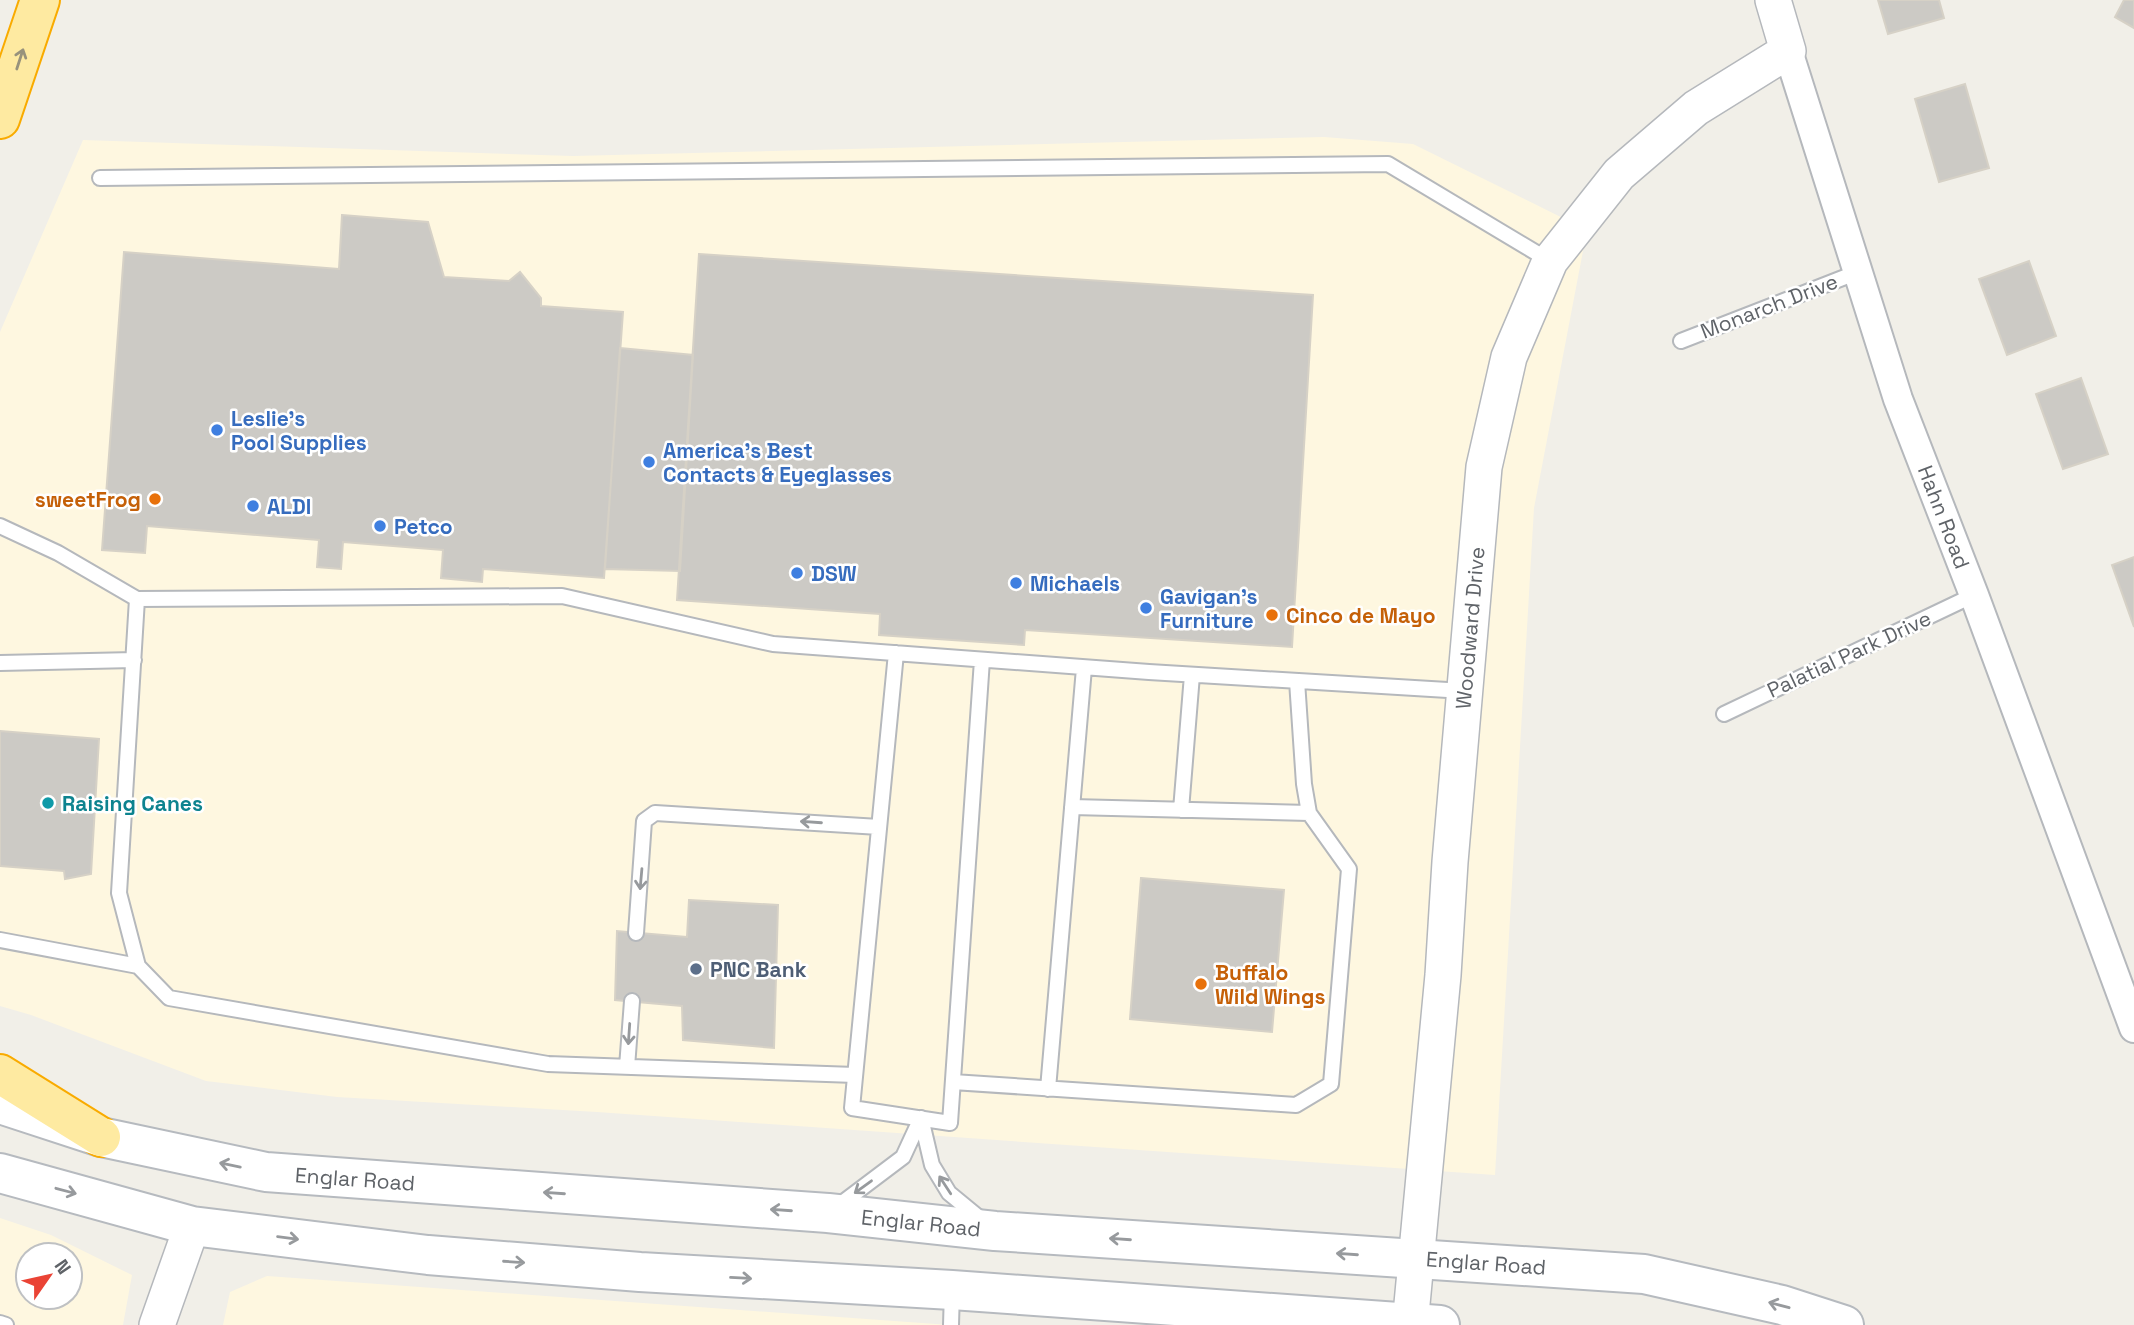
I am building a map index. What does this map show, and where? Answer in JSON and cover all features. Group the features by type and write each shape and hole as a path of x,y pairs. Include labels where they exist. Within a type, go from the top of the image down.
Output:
{"highway":[{"path":"0,119 40,0"},
{"path":"0,1073 101,1137"}],"main road":[{"name":"Englar Road","path":"0,1104 101,1137 266,1172 828,1213 995,1231 1644,1274 1782,1305 1844,1325"},
{"path":"0,1173 192,1226 428,1255 640,1272 951,1308 1420,1324"}],"street":[{"name":"Hahn Road","path":"1773,0 1898,399 1974,595 2134,1028"},
{"name":"Woodward Drive","path":"1420,1324 1415,1258 1443,975 1483,467 1509,357 1550,261 1619,174 1696,108 1788,51"},
{"path":"157,1325 192,1226"}],"lane":[{"path":"100,178 1388,164 1550,261"},
{"name":"Monarch Drive","path":"1681,341 1858,272"},
{"path":"0,526 58,553 138,599 562,596 774,644 1084,668 1465,692"},
{"name":"Palatial Park Drive","path":"1724,714 1974,595"},
{"path":"138,599 119,892 138,965 169,998 548,1064 856,1075"},
{"path":"895,653 852,1108 950,1122 982,660"},
{"path":"0,663 134,660"},
{"path":"1048,1089 1084,668"},
{"path":"1181,810 1192,675"},
{"path":"953,1082 1296,1105 1331,1084 1349,869 1309,813 1304,783 1297,681"},
{"path":"1072,807 1309,813"},
{"path":"636,933 645,821 655,813 879,827"},
{"path":"0,940 138,965"},
{"path":"627,1066 632,1002"},
{"path":"828,1213 903,1157 921,1118"},
{"path":"921,1118 932,1165 949,1194 995,1231"},
{"path":"0,1323 6,1325"}],"shaded area":[{"path":"1324,137 1413,144 1587,230 1534,508 1495,1175 597,1112 337,1097 206,1081 31,1015 0,1006 0,332 83,140 573,156"},
{"path":"0,1218 63,1241 14,1241 14,1311 84,1311 84,1251 132,1275 123,1325 0,1325"},
{"path":"267,1276 950,1325 223,1325 230,1292"}],"building":[{"path":"1878,0 1939,0 1944,18 1888,34"},
{"path":"2124,0 2134,0 2134,28 2115,17"},
{"path":"1965,84 1989,168 1939,182 1915,99"},
{"path":"342,215 428,222 444,277 509,281 520,272 541,298 541,306 623,312 604,578 483,569 482,582 441,578 443,550 343,542 341,569 317,567 319,540 147,526 145,553 102,550 124,252 339,269"},
{"path":"699,254 1313,295 1292,647 1025,630 1024,645 879,635 880,614 677,600"},
{"path":"2029,261 2056,336 2007,355 1979,279"},
{"name":"America's Best Contacts & Eyeglasses","path":"620,348 693,355 680,571 605,569"},
{"path":"2081,378 2108,454 2063,469 2036,394"},
{"path":"2134,557 2134,627 2112,565"},
{"name":"Raising Canes","path":"0,731 99,739 91,874 65,879 64,871 0,866"},
{"path":"1141,878 1284,890 1272,1032 1130,1019"},
{"name":"PNC Bank","path":"689,900 778,905 774,1048 683,1040 682,1006 615,1000 617,931 687,937"}],"place":[{"name":"Leslie's Pool Supplies","path":"217,430"},
{"name":"America's Best Contacts & Eyeglasses","path":"649,462"},
{"name":"sweetFrog","path":"155,499"},
{"name":"ALDI","path":"253,506"},
{"name":"Petco","path":"380,526"},
{"name":"DSW","path":"797,573"},
{"name":"Michaels","path":"1016,583"},
{"name":"Gavigan's Furniture","path":"1146,608"},
{"name":"Cinco de Mayo","path":"1272,615"},
{"name":"Raising Canes","path":"48,803"},
{"name":"PNC Bank","path":"696,969"},
{"name":"Buffalo Wild Wings","path":"1201,984"}]}
